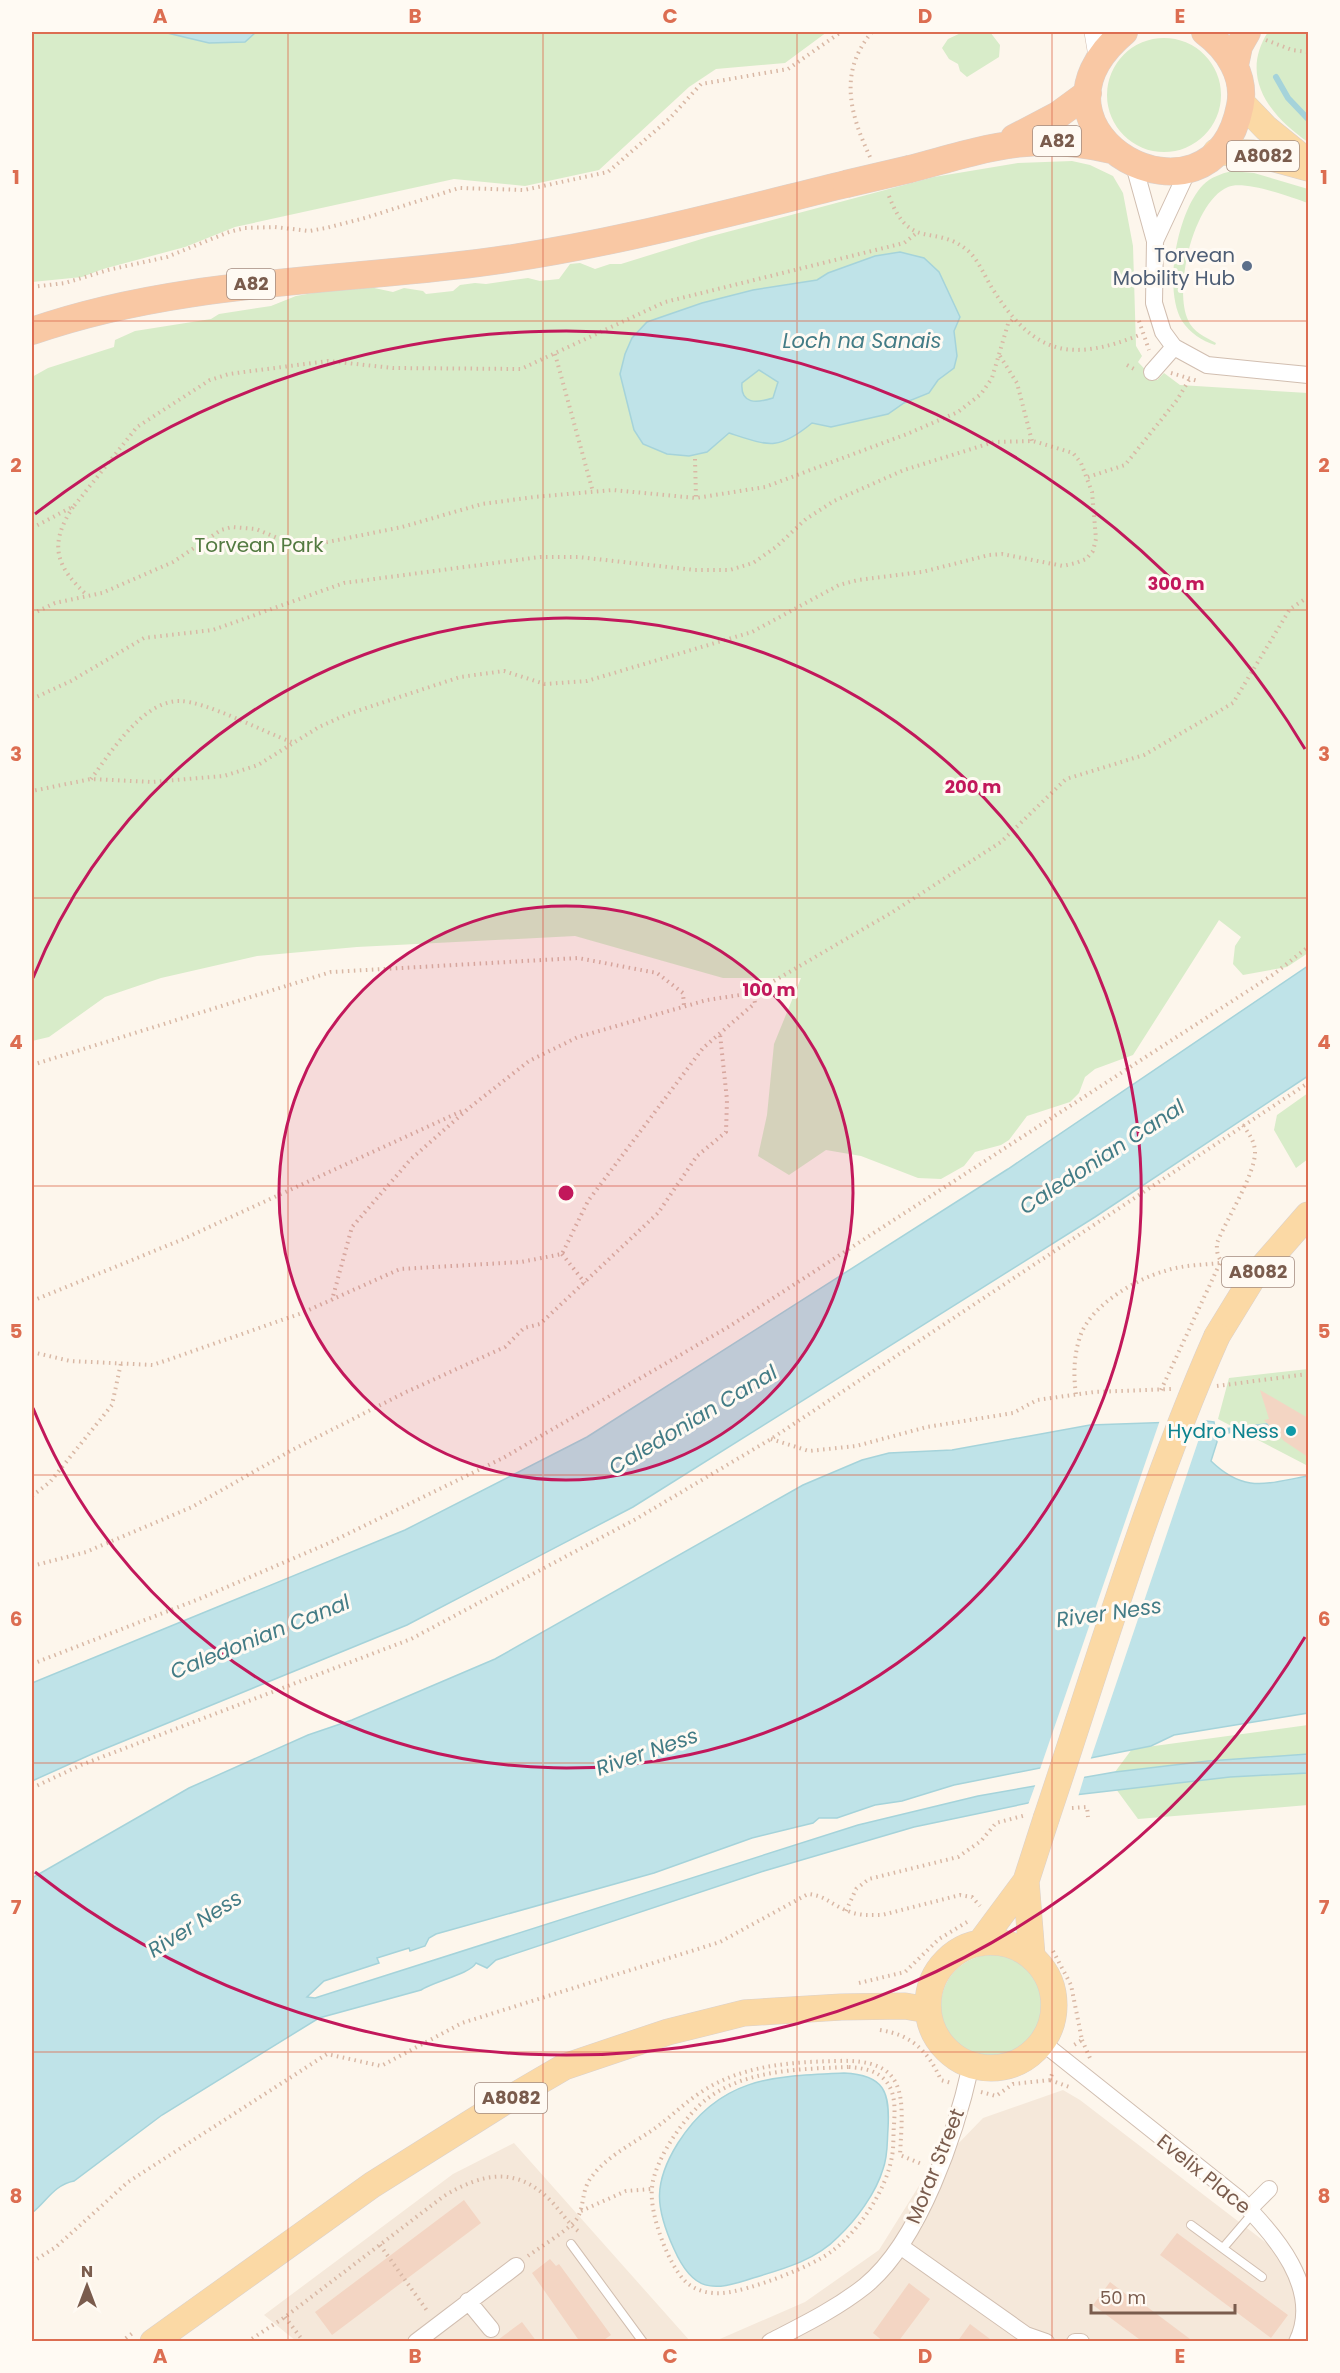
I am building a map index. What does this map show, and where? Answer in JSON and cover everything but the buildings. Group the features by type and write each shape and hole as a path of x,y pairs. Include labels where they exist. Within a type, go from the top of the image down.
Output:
{"highway":[{"path":"1124,32 1097,44 1088,93 1094,124 1111,150 1134,165 1152,171 1170,172 1189,168 1216,152 1228,137 1237,120 1241,102 1240,83 1235,65 1223,47 1205,32"},
{"path":"1235,65 1239,46 1253,34"},
{"name":"A82","path":"32,331 137,301 250,284 476,263 595,245 910,169 1002,144 1058,115 1088,93"},
{"name":"A82","path":"1002,144 1065,141 1111,150"}],"main road":[{"name":"A8082","path":"1241,102 1266,128 1308,162"},
{"name":"A8082","path":"1216,152 1253,153 1308,168"},
{"name":"A8082","path":"980,1943 1026,1881 1162,1473 1190,1396 1216,1336 1252,1279 1308,1215"},
{"name":"A8082","path":"968,2077 954,2057 941,2044 932,2028 928,2010 929,1991 935,1974 947,1959 962,1949 980,1943 998,1942 1041,1950 1026,1881"},
{"path":"968,2077 990,2069 1010,2066 1050,2049 1055,2007 1053,1988 1045,1971 1041,1950"},
{"name":"A8082","path":"153,2342 372,2186 504,2102 564,2067 668,2032 744,2013 841,2007 905,2006 928,2010"}],"street":[{"path":"1134,165 1155,241 1154,303 1163,332 1174,347 1207,365 1308,375"},
{"path":"1155,241 1189,168"},
{"path":"1152,372 1174,347"},
{"name":"Evelix Place","path":"1050,2049 1251,2211 1295,2272 1302,2287 1305,2316 1297,2342"},
{"name":"Morar Street","path":"770,2342 792,2336 835,2308 866,2285 900,2246 921,2210 968,2077"},
{"path":"1251,2211 1269,2189"},
{"path":"900,2246 1026,2336 1046,2342"},
{"path":"416,2342 516,2266"},
{"path":"468,2301 491,2329"},
{"path":"1075,2342 1081,2342"}],"lane":[{"path":"1223,2248 1251,2211"},
{"path":"1191,2225 1262,2277"},
{"path":"571,2244 643,2342"}],"path":[{"path":"32,287 65,283 108,270 167,257 228,232 245,228 317,230 365,218 459,188 524,190 608,172 670,118 701,84 788,69 842,32"},
{"path":"872,32 861,50 850,80 851,112 874,165"},
{"path":"1253,34 1292,50 1308,52"},
{"path":"884,186 903,224 918,232 950,241 965,249 976,259 1014,318 1040,340 1073,351 1107,348 1142,334"},
{"path":"88,597 65,571 58,558 57,542 61,525 137,427 210,380 229,374 328,361 393,368 521,369 665,302 904,243 918,232"},
{"path":"32,614 55,603 88,597 174,562 221,530 232,526 256,529 294,545 313,545 402,527 482,504 613,490 696,498 765,488 958,412 981,394 992,378 1008,324 1014,318"},
{"path":"555,354 593,492"},
{"path":"1000,356 1017,384 1033,441"},
{"path":"1088,477 1125,465 1177,400 1189,380"},
{"path":"32,699 71,681 144,639 213,630 344,583 540,557 578,557 695,570 730,570 753,563 776,547 806,519 834,501 870,483 994,442 1033,441 1073,453 1088,477 1096,539 1093,550 1086,558 1076,563 1063,566 1002,554 988,555 922,572 858,580 839,585 752,632 597,678 544,684 504,671 460,676 348,714 293,742 258,765 224,776 152,782 91,779 32,791"},
{"path":"695,459 696,498"},
{"path":"32,528 74,506"},
{"path":"333,1299 352,1227 411,1159 469,1108 529,1061 578,1037 684,1006 753,993 891,913 1001,842 1066,779 1144,755 1233,703 1290,609 1308,597"},
{"path":"91,779 137,721 157,707 177,701 193,702 293,742"},
{"path":"32,1664 199,1599 329,1543 503,1458 730,1326 1264,981 1308,947"},
{"path":"32,1065 331,972 578,958 657,974 683,993 684,1006"},
{"path":"562,1254 588,1201 703,1048 755,1003 753,993"},
{"path":"32,1566 86,1552 192,1508 292,1450 404,1393 505,1347 524,1328 540,1324 658,1213 697,1156 726,1132 727,1100 720,1034"},
{"path":"32,1788 81,1765 411,1639 636,1519 771,1439 1308,1083"},
{"path":"32,1301 182,1240 469,1108"},
{"path":"1236,1273 1220,1263 1216,1252 1217,1243 1252,1166 1255,1152 1252,1138 1243,1125"},
{"path":"562,1254 585,1282"},
{"path":"32,1352 69,1361 153,1365 302,1313 400,1269 521,1262 562,1254"},
{"path":"1161,1390 1220,1263"},
{"path":"1076,1394 1073,1374 1077,1353 1081,1334 1091,1317 1127,1288 1147,1276 1167,1270 1220,1263"},
{"path":"32,1496 50,1482 112,1405 121,1364"},
{"path":"1208,1387 1308,1374"},
{"path":"771,1439 809,1451 856,1446 927,1427 1013,1413 1037,1400 1076,1394 1177,1389"},
{"path":"846,1911 856,1889 869,1879 958,1857 981,1840 996,1823 1006,1818 1049,1814 1086,1807 1088,1817"},
{"path":"32,2262 56,2247 128,2182 327,2054 381,2066 462,2023 720,1942 808,1894 822,1896 846,1911 857,1914 882,1915 966,1895 972,1897 981,1908"},
{"path":"870,2028 907,2037 927,2052 941,2080 968,2077 996,2096 1013,2084 1050,2080 1050,2049 1082,2040 1071,1984 1041,1950"},
{"path":"516,2266 576,2220 587,2184 610,2159 669,2119 694,2097 725,2079 781,2064 861,2060 879,2066 893,2078 901,2094 900,2155 937,2169"},
{"path":"849,2067 874,2072 882,2077 891,2091 895,2110 892,2157 883,2185 859,2223 832,2251 794,2270 732,2292 712,2294 697,2290 685,2281 664,2241 652,2205 651,2189 661,2159 697,2107 709,2097 744,2080 769,2073 849,2067"},
{"path":"247,2342 285,2317 444,2196 466,2183 487,2176 520,2180 536,2188 551,2200 584,2240"},
{"path":"580,2212 626,2191 651,2189"},
{"path":"380,2245 438,2324"},
{"path":"285,2317 304,2342"}],"shaded area":[{"path":"1063,2090 1080,2100 1308,2275 1308,2341 713,2342 805,2302 879,2250 922,2181 983,2118"},
{"path":"514,2143 690,2341 296,2341 264,2315 453,2174"}],"green space":[{"path":"32,32 827,32 785,63 716,69 689,87 599,170 525,186 454,179 235,227 185,247 103,269 82,277 32,282"},
{"path":"963,32 990,32 1000,45 999,57 967,77 960,71 958,64 949,59 942,48 948,39"},
{"path":"1268,32 1308,32 1308,142 1282,120 1271,108 1263,94 1258,80 1257,65 1260,49"},
{"path":"1164,38 1186,43 1204,55 1216,73 1221,95 1216,117 1204,135 1186,147 1164,152 1142,147 1124,135 1112,117 1107,95 1112,73 1124,55 1142,43"},
{"name":"Torvean Park","path":"1072,161 1090,165 1113,176 1123,193 1133,246 1136,346 1142,356 1138,362 1154,379 1157,380 1164,373 1180,385 1308,393 1308,953 1287,967 1243,975 1233,964 1235,946 1241,937 1219,920 1133,1055 1095,1069 1085,1077 1079,1093 1070,1102 1027,1116 1009,1140 1001,1145 975,1152 964,1166 941,1179 918,1178 861,1156 826,1150 789,1175 758,1156 767,1115 774,1044 801,978 723,978 575,936 357,947 257,956 161,978 105,997 49,1037 32,1041 32,377 48,368 114,347 115,340 135,331 211,319 219,314 271,306 296,296 365,286 393,292 404,288 423,291 426,294 453,291 460,285 475,283 486,284 528,278 540,281 559,279 570,264 580,263 595,269 610,264 621,264 708,237 934,177 1018,163"},
{"path":"1231,171 1254,173 1308,189 1308,203 1268,190 1235,185 1216,195 1205,209 1196,227 1185,268 1184,306 1193,328 1216,343 1215,345 1197,336 1182,321 1176,307 1173,271 1180,231 1194,197 1209,180"},
{"path":"1308,1093 1308,1159 1296,1168 1274,1130 1277,1115"},
{"path":"1308,1369 1308,1466 1218,1419 1229,1378"},
{"path":"1308,1725 1308,1805 1138,1819 1116,1789 1115,1772 1132,1749"},
{"path":"992,1955 1011,1959 1028,1970 1039,1987 1043,2006 1039,2025 1028,2042 1011,2053 992,2057 973,2053 956,2042 945,2025 941,2006 945,1987 956,1970 973,1959"}],"water":[{"path":"163,32 256,32 245,42 209,43"},
{"name":"Loch na Sanais","path":"900,252 924,258 939,272 960,317 954,331 957,356 954,368 938,380 929,393 904,403 888,414 831,427 812,423 781,442 764,443 729,433 707,452 689,456 667,454 643,444 634,430 620,374 632,338 647,322 702,303 753,290 817,280 828,273 875,256","holes":["759,370 778,382 773,398 767,400 751,401 747,399 742,390 742,383"]},
{"name":"Caledonian Canal","path":"1308,966 1308,1076 1095,1217 633,1507 407,1625 92,1754 32,1781 32,1683 405,1530 587,1437 1008,1169"},
{"name":"River Ness","path":"1214,1422 1217,1442 1211,1461 1235,1478 1257,1484 1308,1476 1308,1713 1174,1735 1151,1746 954,1785 902,1801 875,1805 837,1818 819,1818 813,1823 752,1838 654,1873 436,1934 429,1938 425,1946 410,1951 409,1948 377,1958 379,1963 324,1981 307,1997 315,1998 858,1825 978,1796 1115,1772 1208,1761 1308,1754 1308,1773 1230,1777 1057,1797 914,1827 764,1871 496,1960 487,1968 476,1963 467,1971 421,1990 319,2018 162,2115 74,2181 61,2186 32,2213 32,1878 189,1788 308,1735 352,1720 495,1659 803,1485 862,1460 889,1453 952,1450 1090,1425"},
{"path":"858,2074 876,2082 882,2088 888,2105 885,2164 865,2206 829,2245 798,2263 739,2283 715,2286 697,2281 681,2263 668,2234 660,2208 664,2171 678,2143 694,2121 712,2105 750,2084 794,2076"}],"pier":[{"path":"1206,1418 1090,1761 1039,1772 1160,1420"},
{"path":"1085,1774 1078,1797 1028,1805 1036,1783"}],"waterway":[{"path":"1276,77 1288,98 1308,119"},
{"path":"1208,1433 1276,1425"}],"place":[{"name":"Torvean Mobility Hub","path":"1247,266"},
{"name":"Hydro Ness","path":"1291,1431"}]}
